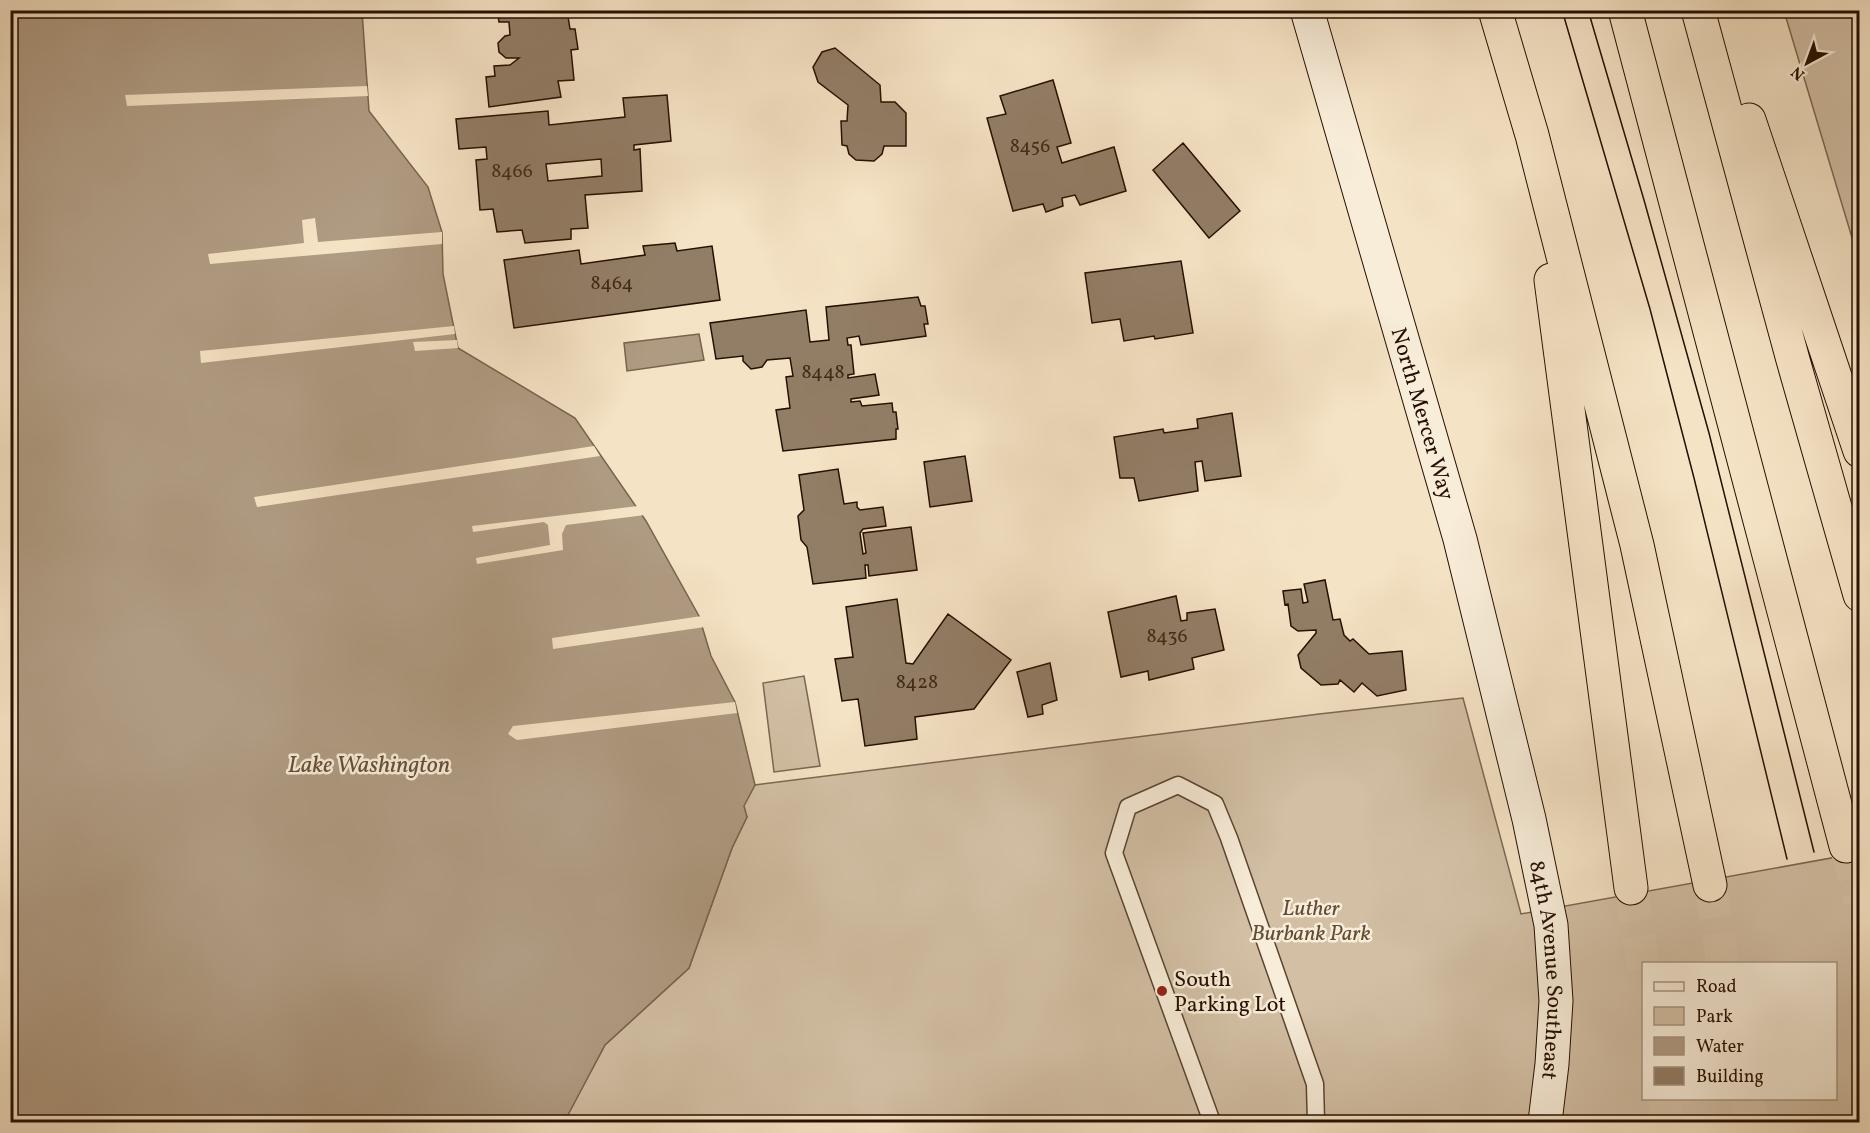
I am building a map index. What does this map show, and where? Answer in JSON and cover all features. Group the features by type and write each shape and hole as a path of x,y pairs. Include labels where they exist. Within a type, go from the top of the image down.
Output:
{"highway":[{"path":"1495,10 1532,135 1637,545 1710,885"},
{"path":"1625,10 1846,846"},
{"path":"1698,10 1793,360 1860,595"},
{"path":"1711,10 1860,451"},
{"path":"1532,135 1631,888"}],"street":[{"name":"North Mercer Way","path":"1307,10 1460,539 1529,819"},
{"name":"84th Avenue Southeast","path":"1529,819 1551,925 1556,1001 1545,1122"}],"lane":[{"path":"1212,1122 1114,853 1128,807 1178,785 1215,804 1229,838 1315,1084 1316,1122"}],"green space":[{"path":"1784,11 1859,11 1859,261"},
{"path":"804,676 820,766 774,772 763,683"},
{"name":"Luther Burbank Park","path":"1463,698 1521,914 1859,853 1859,1122 549,1122 568,1114 605,1045 689,968 732,848 747,817 743,806 755,785"}],"water":[{"name":"Lake Washington","path":"10,11 362,11 369,111 428,187 442,232 443,274 458,348 575,418 646,521 699,616 711,656 735,702 755,785 744,806 747,817 732,848 689,968 605,1045 568,1115 549,1122 11,1122"},
{"path":"699,334 704,360 627,371 624,343"}],"pier":[{"path":"367,86 368,96 127,106 125,95"},
{"path":"315,218 318,242 442,232 442,244 210,264 208,254 304,243 302,220"},
{"path":"454,326 455,334 201,363 200,351"},
{"path":"457,340 458,348 415,351 413,342"},
{"path":"594,446 600,456 257,507 254,497"},
{"path":"638,506 645,515 566,525 562,534 563,550 477,564 476,558 550,545 548,525 544,522 473,532 472,526"},
{"path":"702,616 705,627 553,649 552,638"},
{"path":"735,702 737,713 517,740 508,734 513,726"}],"building":[{"path":"497,10 567,10 570,29 575,29 578,49 571,50 574,80 558,81 561,97 489,107 486,77 495,76 494,66 510,65 519,58 506,58 499,52 498,43 505,36 510,35 509,22 499,22"},
{"path":"835,48 880,85 881,102 895,102 906,113 906,146 884,146 882,154 874,161 856,160 849,154 847,146 842,145 841,121 847,121 848,105 818,82 813,67 822,52"},
{"path":"1053,80 1071,143 1057,147 1062,163 1114,147 1126,191 1080,205 1075,195 1062,198 1063,206 1046,212 1043,204 1013,211 987,118 1006,114 1000,96"},
{"path":"667,95 671,141 634,145 634,150 640,149 642,191 585,195 588,228 571,229 571,239 525,243 522,230 497,232 493,209 480,210 476,160 487,159 486,147 459,149 456,119 548,111 549,125 625,117 623,98","holes":["601,159 602,176 548,181 546,164"]},
{"path":"1183,143 1240,211 1209,238 1153,170"},
{"path":"675,243 677,251 712,246 720,300 514,328 504,260 579,250 581,264 645,255 643,246"},
{"path":"1181,261 1193,333 1124,341 1120,319 1092,323 1085,273"},
{"path":"918,297 921,306 925,306 928,324 924,324 926,336 861,345 859,336 847,338 848,345 851,345 854,374 848,375 848,378 875,374 879,395 851,399 851,402 860,401 862,406 892,403 893,412 896,412 898,429 896,429 896,439 783,451 776,410 790,408 786,377 793,376 790,358 767,360 762,367 751,369 743,361 743,356 716,359 710,323 806,310 810,342 829,340 826,307"},
{"path":"1232,413 1241,476 1205,481 1202,461 1195,462 1198,491 1139,501 1134,478 1120,478 1114,437 1163,429 1164,433 1198,428 1197,419"},
{"path":"965,456 972,501 930,507 924,462"},
{"path":"838,469 844,504 857,502 860,510 883,507 886,526 863,529 860,533 863,554 866,553 863,533 911,527 917,570 869,576 868,565 865,565 866,578 813,584 807,547 801,540 798,516 804,510 799,475"},
{"path":"1325,580 1333,620 1340,619 1344,635 1350,641 1353,639 1369,654 1402,651 1406,690 1377,696 1362,683 1354,692 1340,680 1338,684 1321,685 1301,668 1298,655 1316,630 1298,631 1291,626 1288,604 1285,605 1283,591 1301,589 1303,603 1308,602 1304,584"},
{"path":"1176,596 1181,621 1187,620 1187,613 1215,609 1224,650 1192,658 1194,669 1149,680 1148,671 1121,677 1108,612"},
{"path":"897,599 906,663 913,664 948,614 1011,660 974,709 915,717 917,739 865,746 858,699 842,701 835,659 853,657 846,607"},
{"path":"1050,663 1057,700 1042,705 1043,714 1028,717 1017,672"}],"tunnel":[{"path":"1846,846 1860,900"},
{"path":"1710,885 1723,962"},
{"path":"1631,888 1643,962"},
{"path":"1664,1100 1668,1122"},
{"path":"1748,1100 1753,1122"}],"tram line":[{"path":"1562,10 1650,309 1694,478 1787,859"},
{"path":"1588,10 1709,433 1814,852"}],"place":[{"name":"South Parking Lot","path":"1162,991"}]}
